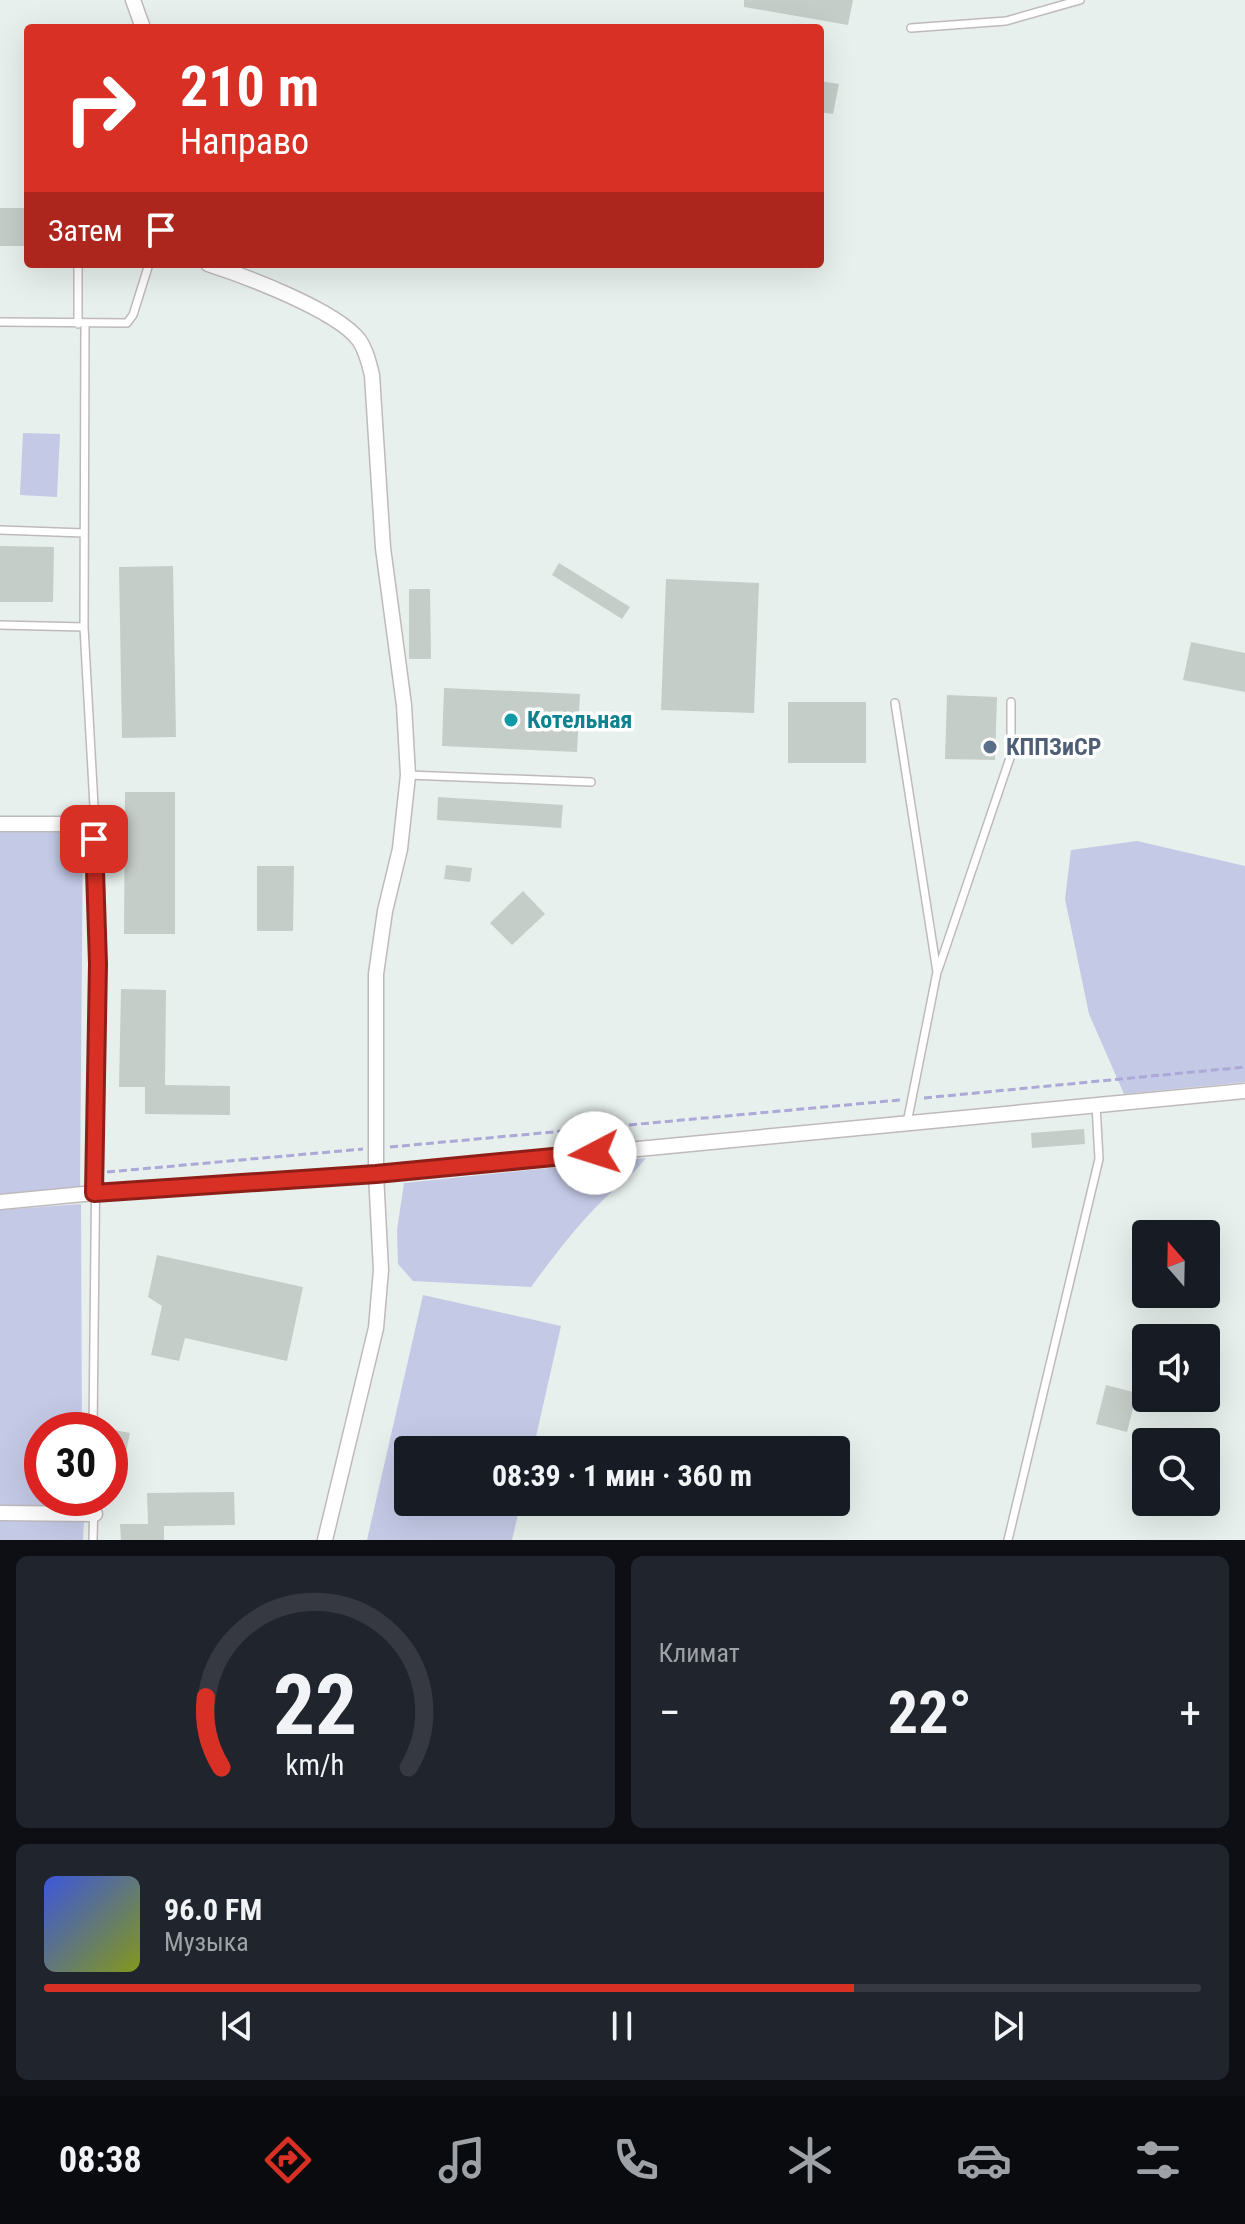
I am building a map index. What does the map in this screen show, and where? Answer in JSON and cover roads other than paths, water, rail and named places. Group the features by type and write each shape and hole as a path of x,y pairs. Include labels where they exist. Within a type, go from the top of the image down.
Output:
{"street":[{"path":"133,0 142,24"},
{"path":"220,268 259,281 339,323 358,338 367,355 372,375 383,548 404,705 408,775 400,849 385,911 376,974 376,1174 381,1270 376,1328 325,1540"},
{"path":"0,824 95,824"},
{"path":"376,1174 1245,1091"},
{"path":"0,1202 94,1193"},
{"path":"0,1513 24,1513"}],"lane":[{"path":"911,28 1006,21 1080,0"},
{"path":"78,268 84,627 95,824 98,979 93,1412"},
{"path":"0,322 127,323 133,315 148,268"},
{"path":"0,530 84,533"},
{"path":"0,625 84,627"},
{"path":"907,1123 937,972 1011,755 1011,702"},
{"path":"895,703 937,972"},
{"path":"408,775 591,782"},
{"path":"1008,1540 1099,1159 1096,1105"},
{"path":"94,1193 376,1174"},
{"path":"93,1540 95,1516"}],"place":[{"name":"Котельная","path":"511,720"},
{"name":"КППЗиСР","path":"990,747"}]}
